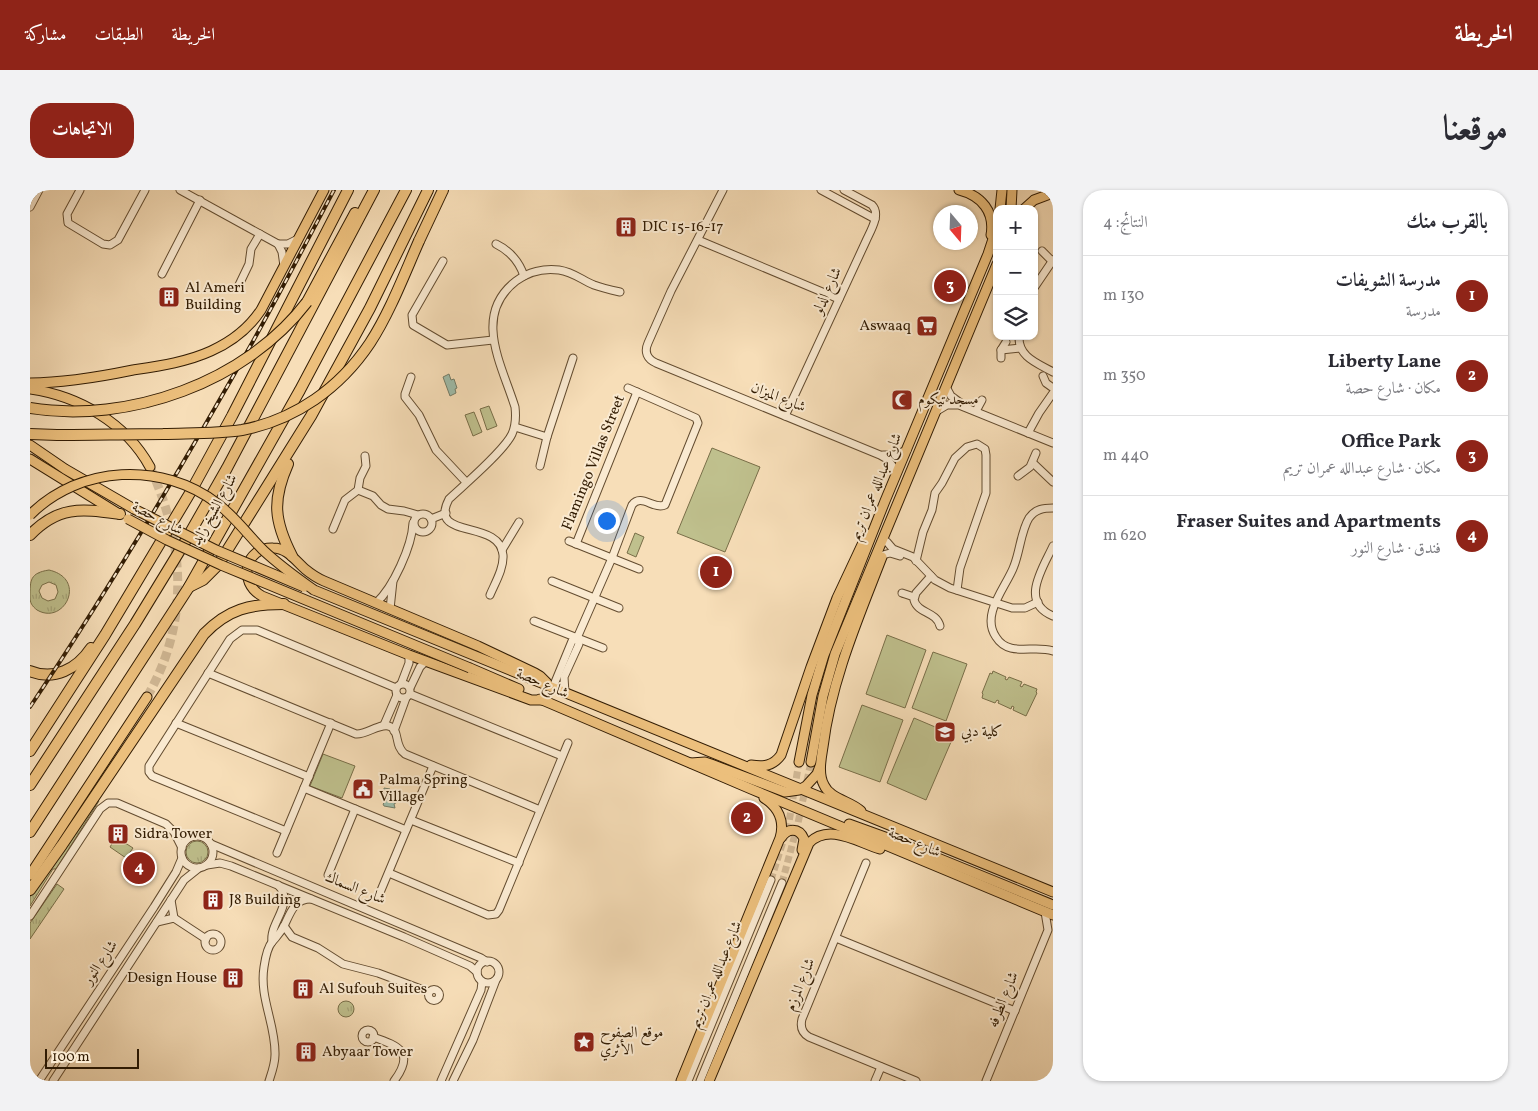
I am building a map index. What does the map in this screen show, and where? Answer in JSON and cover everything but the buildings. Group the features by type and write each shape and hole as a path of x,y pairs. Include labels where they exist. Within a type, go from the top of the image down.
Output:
{"highway":[{"path":"30,751 84,669 146,567 232,416 348,190"},
{"path":"309,267 330,236 356,190"},
{"path":"30,408 54,411 105,410 143,404 178,392 237,364 260,350 281,332 308,302 358,209 373,190"},
{"name":"شارع الشيخ زايد","path":"30,785 135,624 182,547 231,460 373,190"},
{"name":"شارع الشيخ زايد","path":"30,832 189,587 300,390 406,190"},
{"path":"189,587 203,580 218,565 300,435 370,308 428,190"},
{"path":"30,434 57,436 223,432 253,427 288,415 310,403 330,389 359,357 382,320 443,190"},
{"path":"292,556 279,526 276,503 281,480 300,435"},
{"path":"30,535 44,522 66,512 87,510 124,517"},
{"path":"30,671 43,675 54,674 71,668 81,661 146,567"},
{"path":"30,890 204,634 225,616 242,608 260,604 284,604"}],"main road":[{"path":"30,383 82,380 181,361 211,351 234,338 250,324 261,310 324,190"},
{"path":"960,190 977,197 989,212 992,228 988,254"},
{"path":"1000,205 1002,190"},
{"path":"1010,205 1012,190"},
{"path":"1028,205 1034,200 1053,193"},
{"name":"شارع عبدالله عمران تريم","path":"800,762 812,695 824,655 993,239"},
{"name":"شارع عبدالله عمران تريم","path":"811,762 823,696 835,654 993,274"},
{"path":"30,390 50,393 72,400 102,416 129,437 150,467"},
{"name":"شارع حصة","path":"30,445 134,509 224,554 1053,892"},
{"name":"شارع حصة","path":"30,458 124,517 167,540 222,565 470,668 908,856 1049,913"},
{"path":"30,515 43,503 62,491 95,478 130,474 165,478 192,488 217,504 235,519 269,556 314,590"},
{"path":"736,762 762,767 776,761 781,755 837,598 865,537 885,501"},
{"path":"864,816 857,808 826,789 823,784 820,766 828,717 840,669 883,555 898,506"},
{"path":"543,700 531,700 409,655 254,591 248,583 246,573 248,563 254,555 263,550 273,548 283,550 314,576 478,646 535,673 551,686"},
{"path":"30,875 147,697"},
{"path":"690,764 705,762 785,792 799,790 812,781 820,766"},
{"path":"680,1081 780,838 782,823 778,811 769,801 751,789"},
{"path":"818,817 836,820 896,841 1053,905"},
{"path":"780,838 784,833 791,830 795,830 802,835 804,843 798,867"},
{"path":"709,1081 809,843 815,837 830,833 908,856"}],"street":[{"path":"30,207 39,190"},
{"path":"80,190 67,214 68,223 104,244 110,245 118,240 145,190"},
{"path":"180,190 276,243 282,252 284,267"},
{"name":"شارع الميزان","path":"723,190 671,291 646,347 647,355 652,362 880,455 891,463 897,472"},
{"path":"821,190 875,219 876,211 874,207 844,190"},
{"path":"162,274 200,200"},
{"name":"شارع الدلو","path":"785,416 875,219"},
{"path":"238,287 249,264 251,249 260,234"},
{"path":"276,243 291,243 300,237"},
{"path":"698,240 839,299"},
{"path":"496,244 511,255 519,265 524,276"},
{"path":"1038,282 1052,263 1042,251"},
{"path":"443,261 412,315 413,325 447,345 493,340"},
{"path":"490,595 502,564 502,550 498,542 490,535 454,526 447,518 446,508 449,499 504,446 514,427 515,407 493,340 492,321 498,303 509,287 524,276 543,270 562,270 595,285 620,292"},
{"path":"1019,340 1020,348 1029,359 1053,372"},
{"path":"1001,358 1001,350 1006,342"},
{"path":"1001,350 1020,348"},
{"path":"540,466 547,437 573,358"},
{"path":"1043,376 1046,383 1053,388"},
{"path":"411,377 404,394 405,397 419,415 436,450 466,482"},
{"path":"946,387 955,400 976,411 1053,443"},
{"name":"Flamingo Villas Street","path":"565,692 564,669 572,641 577,638 635,501 641,500 659,507 665,506 698,423 696,418 628,388"},
{"name":"Flamingo Villas Street","path":"576,544 637,392"},
{"path":"1028,433 1053,393"},
{"path":"976,411 982,400"},
{"path":"937,411 941,407 953,404 976,411"},
{"path":"514,427 547,437"},
{"path":"915,560 922,532 932,510 933,498 951,465 967,447 977,444 982,446 986,454 986,493 960,568 957,590"},
{"path":"880,455 895,456 907,450"},
{"path":"1018,476 1027,471 1033,463 1036,453"},
{"path":"333,529 345,500 358,490 360,478 366,466 365,456"},
{"path":"1033,463 1053,482"},
{"path":"358,490 370,494 388,509 408,512 415,520 418,531 423,532"},
{"path":"1053,508 1039,510 1029,518 1013,571 1000,592 991,620 993,633 1002,644 1020,650 1042,648 1053,650"},
{"path":"431,519 446,513"},
{"path":"376,603 393,581 411,540 415,520 424,514 431,519 430,529 411,540"},
{"path":"502,550 520,522"},
{"name":"Flamingo Villas Street","path":"569,541 639,569"},
{"path":"887,542 893,549 911,556 940,583 957,590 996,604 1019,608 1032,606 1038,602"},
{"path":"1052,551 1035,586 1038,602 1044,611 1053,616"},
{"path":"883,555 890,553 915,560"},
{"path":"914,597 931,576"},
{"path":"390,609 393,581"},
{"path":"552,581 619,608"},
{"path":"902,593 914,597"},
{"path":"914,597 916,606 936,617 940,626"},
{"path":"534,621 603,648"},
{"path":"286,831 150,775 149,766 233,635 242,630 252,629 398,689 402,698 408,693"},
{"path":"384,725 410,663 409,655"},
{"path":"394,731 408,693 420,667 426,661"},
{"name":"Flamingo Villas Street","path":"551,686 564,669"},
{"path":"208,673 359,734 384,725 389,726 394,731 398,745 403,752 540,810"},
{"path":"398,689 405,684 408,693 562,756"},
{"path":"176,723 309,777"},
{"path":"277,852 331,723"},
{"path":"389,873 493,916 499,910 568,743"},
{"path":"379,895 433,766"},
{"path":"304,788 406,830"},
{"path":"30,916 100,809 108,803 117,803 166,824 174,832 182,848 182,858 189,866 199,868 207,865 213,853 208,840 198,836 188,839 182,848"},
{"path":"328,875 355,809"},
{"path":"410,820 519,863"},
{"name":"شارع السماك","path":"211,844 409,926 487,962"},
{"name":"شارع النور","path":"39,1081 171,881 182,858"},
{"name":"شارع السماك","path":"207,865 220,863 231,866 404,936 470,966 477,972"},
{"name":"شارع المرزم","path":"866,863 802,1019 801,1028 809,1037 916,1081"},
{"name":"شارع النور","path":"53,1081 188,875 199,868"},
{"name":"شارع عبدالله عمران تريم","path":"688,1081 771,880"},
{"name":"شارع عبدالله عمران تريم","path":"700,1081 782,883"},
{"path":"274,941 271,932 285,901 284,892 278,885"},
{"path":"269,1081 274,1064 275,1045 265,1003 263,981 266,960 274,941 296,904 304,899 314,899"},
{"path":"172,900 174,918"},
{"name":"شارع الطرفه","path":"986,1081 1050,928 1049,913"},
{"path":"157,922 174,918 206,939"},
{"path":"284,926 289,934 295,938 318,948 343,964 378,973 429,992"},
{"path":"404,936 409,926"},
{"path":"274,941 295,938"},
{"path":"836,938 1015,1010"},
{"path":"441,1081 481,990 482,982 477,972 480,965 487,962 494,963 498,969 498,977 473,1040 453,1081"},
{"path":"482,982 490,983 496,980"},
{"path":"62,1065 58,1062 70,1041 70,1034"},
{"path":"374,1037 392,1043 402,1052 404,1065 394,1081"},
{"path":"875,1081 881,1067"}],"green space":[{"path":"489,406 497,426 487,430 480,409"},
{"path":"474,412 482,432 473,436 465,415"},
{"path":"712,448 760,467 725,552 677,533"},
{"path":"635,533 644,537 636,557 627,553"},
{"path":"49,570 61,575 67,582 68,599 63,607 56,612 47,613 37,610 31,603 30,586 32,578 43,571","holes":["49,582 56,585 58,592 55,599 48,601 42,598 39,591 42,585"]},
{"path":"887,635 926,650 905,708 866,694"},
{"path":"933,652 967,664 946,721 912,708"},
{"path":"993,671 1006,677 1005,679 1007,680 1009,677 1022,682 1020,686 1022,687 1024,684 1037,689 1037,693 1026,716 1013,710 1014,707 1012,706 1011,709 998,703 999,701 997,700 995,703 982,698 982,693 990,673 992,674"},
{"path":"862,705 903,720 880,782 839,767"},
{"path":"914,718 954,735 926,800 887,783"},
{"path":"323,754 355,766 342,798 310,786"},
{"path":"98,800 56,869 53,869 30,906 30,897"},
{"path":"116,837 133,848 126,858 110,847"},
{"path":"197,841 207,848 208,852 201,862 197,863 187,856 186,852 193,842"},
{"path":"57,884 64,889 30,939 30,923"},
{"path":"343,1001 349,1001 354,1006 352,1015 343,1017 338,1012 338,1006"}],"shaded area":[{"path":"449,374 451,380 454,379 457,388 455,389 456,393 450,396 443,377"},
{"path":"384,788 390,789 393,793 391,794 399,801 394,804 395,808 384,806 383,804 387,800 384,796"}],"tunnel":[{"path":"147,697 161,669 171,640 176,612 178,583 176,554 170,525 162,496 150,467"},
{"path":"771,880 789,822 799,762"},
{"path":"782,883 798,823 811,762"}],"railway":[{"path":"30,707 117,573 199,436 334,190"}],"place":[{"name":"DIC 15-16-17","path":"626,227"},
{"name":"Office Park","path":"950,286"},
{"name":"Al Ameri Building","path":"169,297"},
{"name":"Aswaaq","path":"927,326"},
{"name":"مسجد تيكوم","path":"902,400"},
{"name":"مدرسة الشويفات","path":"716,572"},
{"name":"كلية دبي","path":"945,732"},
{"name":"Palma Spring Village","path":"363,789"},
{"name":"Liberty Lane","path":"747,818"},
{"name":"Sidra Tower","path":"118,834"},
{"name":"Fraser Suites and Apartments","path":"139,868"},
{"name":"J8 Building","path":"213,900"},
{"name":"Design House","path":"233,978"},
{"name":"Al Sufouh Suites","path":"303,989"},
{"name":"موقع الصفوح الأثري","path":"584,1042"},
{"name":"Abyaar Tower","path":"306,1052"}]}
